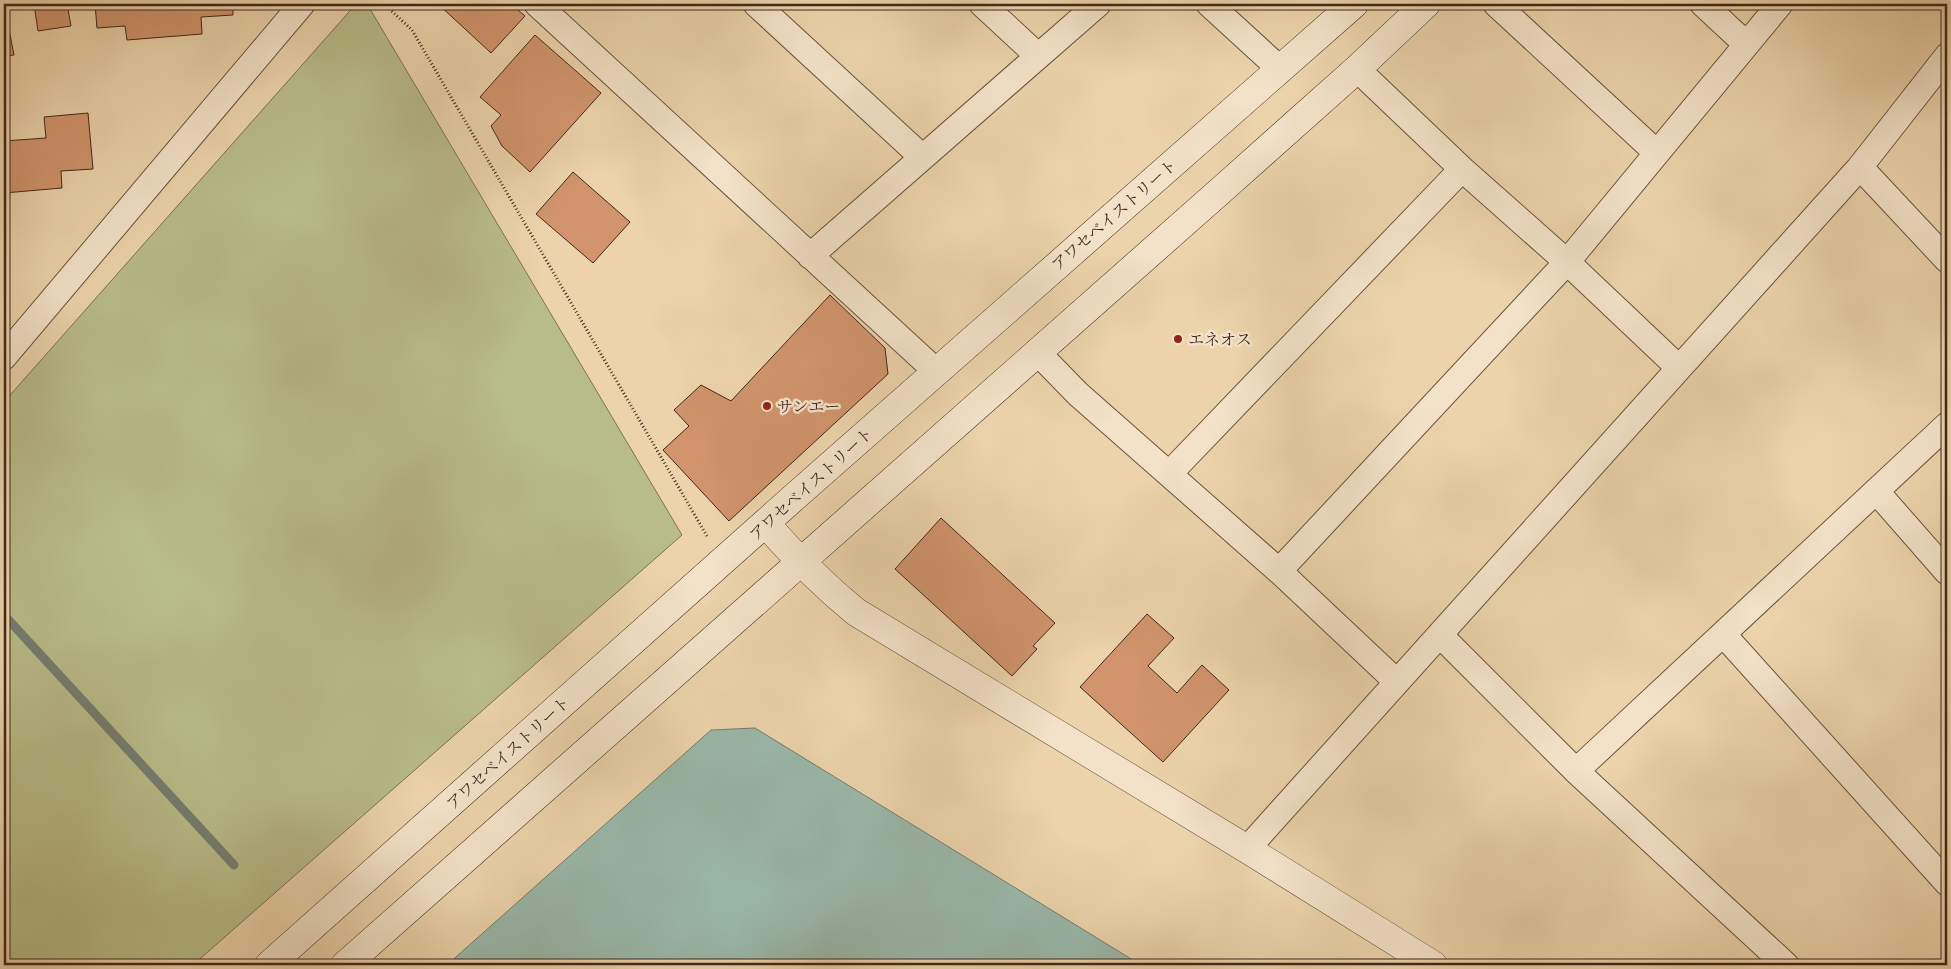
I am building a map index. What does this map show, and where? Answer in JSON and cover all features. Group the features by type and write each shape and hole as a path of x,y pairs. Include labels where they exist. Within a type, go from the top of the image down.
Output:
{"main road":[{"name":"アワセベイストリート","path":"269,965 1354,4"},
{"path":"345,965 1038,353 1357,69 1426,4"},
{"path":"766,524 801,563 856,612 1247,849 1433,965"}],"street":[{"path":"4,357 302,4"},
{"path":"537,4 937,372"},
{"path":"756,4 922,157"},
{"path":"982,4 1038,56"},
{"path":"810,256 1098,4"},
{"path":"1209,4 1280,69"},
{"path":"1496,4 1657,153"},
{"path":"1704,4 1746,44"},
{"path":"1279,571 1567,262 1780,4"},
{"path":"1247,849 1860,167 1947,56"},
{"path":"1357,69 1462,169 1567,262 1679,368"},
{"path":"1860,167 1947,260"},
{"path":"1169,474 1462,169"},
{"path":"1038,353 1078,394 1279,571 1397,682"},
{"path":"1576,771 1947,425"},
{"path":"1876,491 1947,572"},
{"path":"1440,634 1576,771 1786,965"},
{"path":"1723,634 1947,883"}],"path":[{"path":"384,4 412,30 708,539"}],"green space":[{"path":"356,4 367,4 682,535 193,965 4,965 4,402"}],"shaded area":[{"path":"755,728 1141,965 447,965 711,730"}],"building":[{"path":"4,4 14,55 4,56"},
{"path":"34,4 67,4 71,26 38,31"},
{"path":"95,4 233,4 233,15 201,17 202,34 127,40 125,26 97,28"},
{"path":"438,4 511,4 525,16 491,53"},
{"path":"535,35 601,93 530,172 502,146 491,126 501,115 480,97"},
{"path":"88,113 93,169 61,171 62,188 4,193 4,141 46,138 44,117"},
{"path":"573,172 630,222 593,263 536,214"},
{"name":"サンエー","path":"830,295 885,348 888,374 729,521 663,450 689,426 674,410 701,385 731,401"},
{"path":"941,518 1055,623 1033,646 1037,649 1012,676 895,569"},
{"path":"1147,614 1174,638 1148,666 1177,693 1202,665 1229,690 1163,762 1080,687"}],"waterway":[{"path":"4,615 234,865"}],"place":[{"name":"エネオス","path":"1178,339"},
{"name":"サンエー","path":"767,406"}]}
